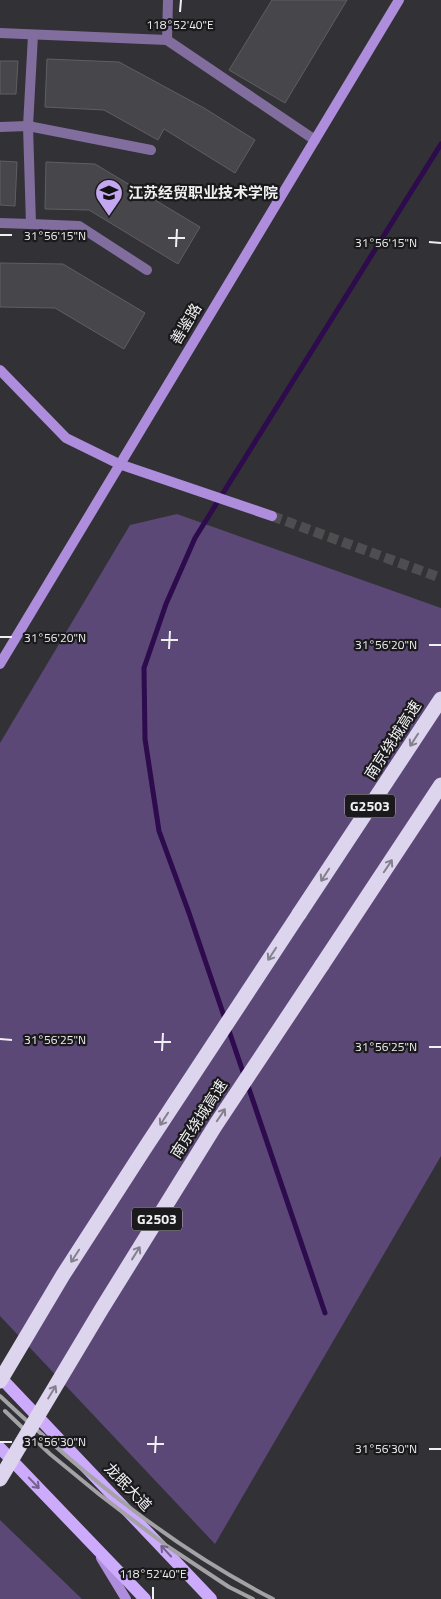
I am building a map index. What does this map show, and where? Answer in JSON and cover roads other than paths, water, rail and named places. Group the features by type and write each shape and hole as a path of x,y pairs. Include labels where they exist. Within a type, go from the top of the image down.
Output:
{"highway":[{"name":"南京绕城高速","path":"0,1381 64,1274 137,1159 441,699"},
{"name":"南京绕城高速","path":"0,1479 214,1126 441,785"}],"main road":[{"name":"龙眠大道","path":"0,1377 211,1599"},
{"path":"0,1448 145,1599"}],"street":[{"name":"善鉴路","path":"0,664 398,0"},
{"path":"0,370 66,438 119,464 272,516"},
{"path":"91,1542 126,1599"}],"lane":[{"path":"167,40 168,0"},
{"path":"0,33 167,40 315,140"},
{"path":"31,224 28,126 33,34"},
{"path":"0,127 28,126 151,150"},
{"path":"0,223 79,226 147,270"}],"waterway":[{"path":"244,1075 159,831 145,739 144,668 166,604 195,538 441,144"},
{"path":"247,1083 325,1313"}],"tunnel":[{"path":"272,516 441,578"}],"railway":[{"path":"0,1396 64,1454 129,1507 199,1556 273,1599"},
{"path":"5,1411 50,1454 167,1546 229,1587 253,1599"}],"place":[{"name":"江苏经贸职业技术学院","path":"109,217"}]}
